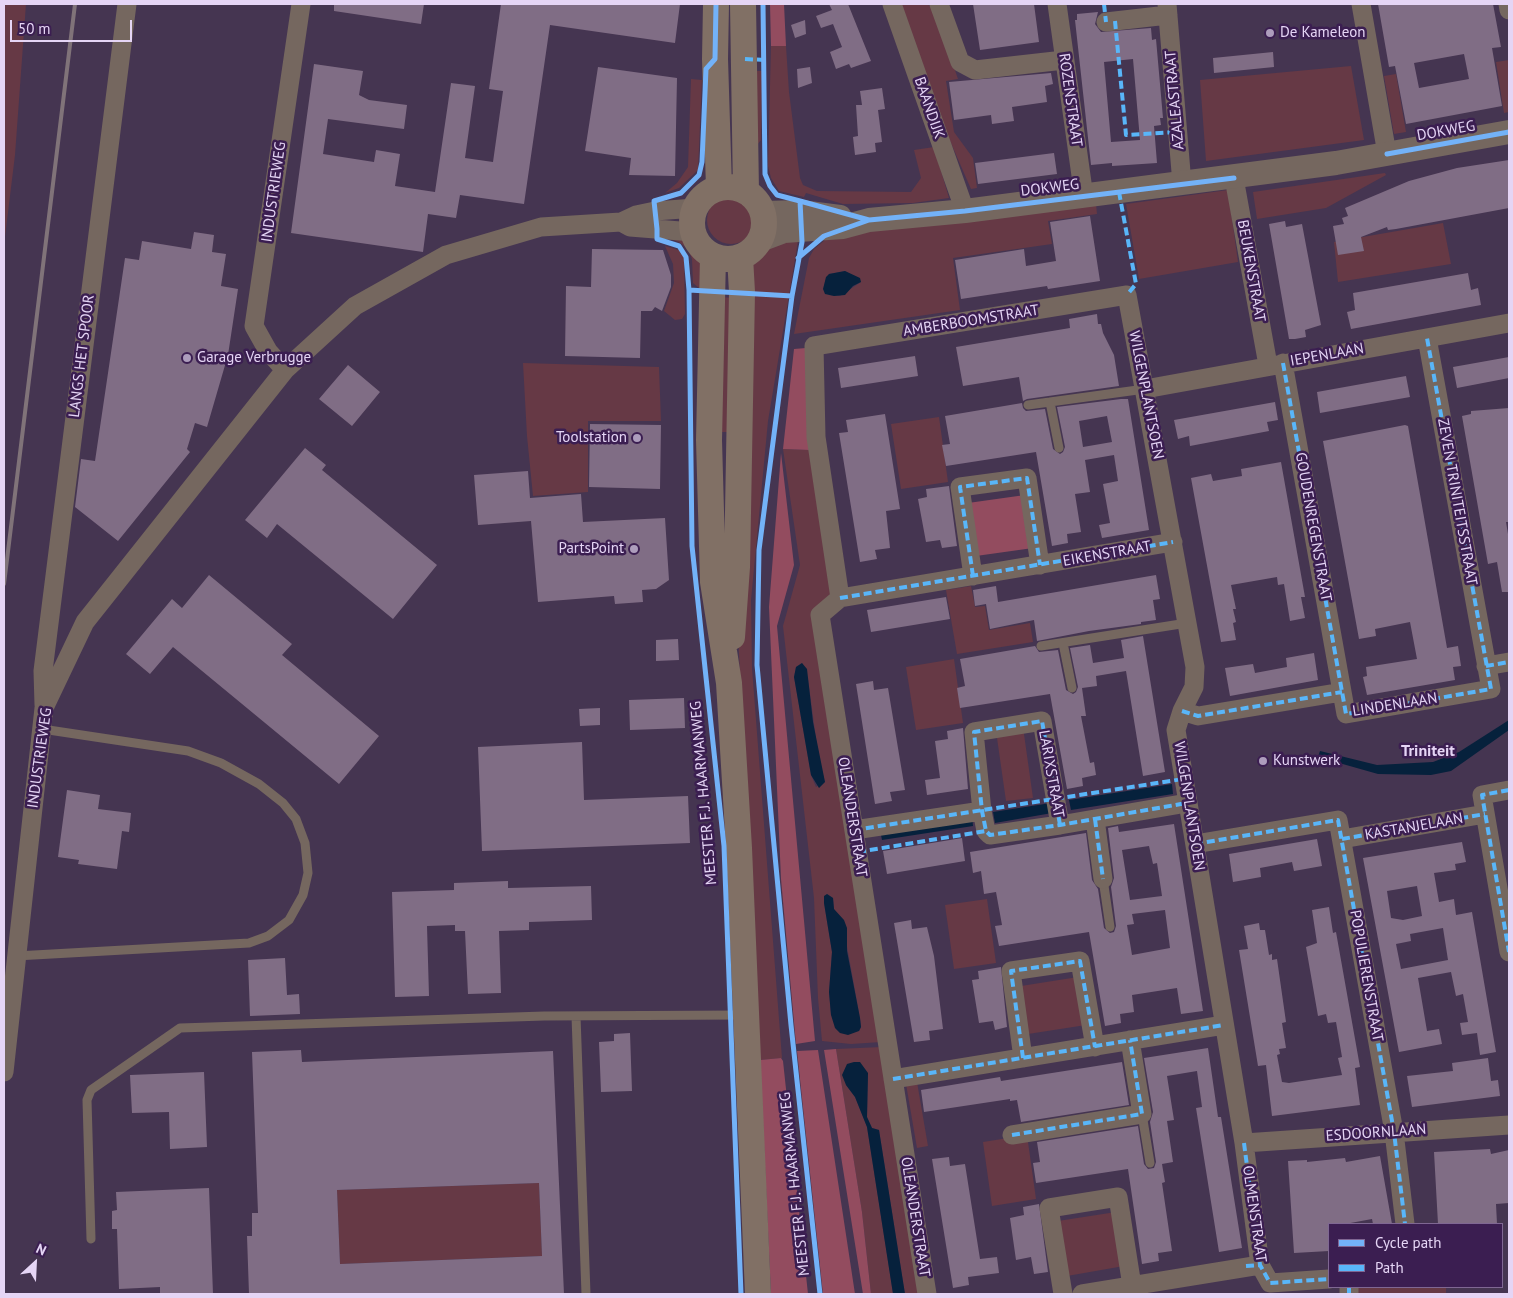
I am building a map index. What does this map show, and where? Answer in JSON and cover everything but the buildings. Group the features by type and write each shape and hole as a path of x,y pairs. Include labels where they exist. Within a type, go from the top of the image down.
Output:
{"main road":[{"path":"716,4 715,59 719,188"},
{"path":"743,4 746,192"},
{"path":"732,187 746,192 756,200 763,213 764,226 760,240 752,250 740,257 726,259 713,256 700,246 694,220 705,196 719,188 732,187"},
{"name":"MEESTER F.J. HAARMANWEG","path":"713,256 709,440 713,582 729,683 739,848 758,1294"},
{"name":"MEESTER F.J. HAARMANWEG","path":"729,683 737,567 742,292 740,257"}],"street":[{"name":"LANGS HET SPOOR","path":"44,708 44,661 127,4"},
{"name":"INDUSTRIEWEG","path":"285,370 268,351 254,326 301,4"},
{"name":"BAANDIJK","path":"892,4 965,211"},
{"path":"939,4 960,62 975,70 1064,60"},
{"name":"ROZENSTRAAT","path":"1057,4 1084,197"},
{"path":"1361,4 1387,154"},
{"path":"1508,4 1509,10"},
{"name":"AZALEASTRAAT","path":"1106,22 1167,10 1182,184"},
{"path":"715,59 745,59"},
{"name":"DOKWEG","path":"760,240 784,231 843,227 869,220 965,211 1234,178 1387,154 1509,132"},
{"name":"BEUKENSTRAAT","path":"1234,178 1276,364"},
{"name":"INDUSTRIEWEG","path":"4,1072 44,708 85,622 285,370 355,306 446,255 541,227 621,222 636,215 655,211 694,220"},
{"name":"DOKWEG","path":"763,213 801,212 869,220"},
{"name":"AMBERBOOMSTRAAT","path":"840,598 816,437 814,346 1127,296"},
{"name":"WILGENPLANTSOEN","path":"1127,296 1173,542 1196,682 1182,711 1176,730 1244,1143"},
{"name":"IEPENLAAN","path":"1145,389 1509,323"},
{"name":"ZEVEN TRINITEITSSTRAAT","path":"1427,338 1486,666"},
{"name":"GOUDENREGENSTRAAT","path":"1276,364 1342,692"},
{"path":"709,440 739,441"},
{"path":"973,576 960,487 1028,478 1040,565"},
{"name":"EIKENSTRAAT","path":"840,598 1173,542"},
{"name":"OLEANDERSTRAAT","path":"840,598 820,615 927,1294"},
{"path":"1486,666 1509,662"},
{"name":"LINDENLAAN","path":"1182,711 1198,716 1342,692 1346,714 1491,689 1486,666"},
{"name":"LARIXSTRAAT","path":"1060,825 1042,721 974,732 982,811 986,830 990,835 1060,825 1187,803"},
{"path":"1509,790 1482,795 1509,952"},
{"path":"854,830 982,811"},
{"name":"KASTANJELAAN","path":"1342,839 1485,814"},
{"path":"1094,819 1103,879"},
{"name":"POPULIERENSTRAAT","path":"1195,844 1338,820 1394,1132 1405,1223"},
{"path":"1023,1058 1011,971 1080,961 1094,1047"},
{"path":"893,1079 1224,1025"},
{"path":"1012,1135 1142,1114 1130,1040"},
{"name":"ESDOORNLAAN","path":"1244,1143 1509,1125"},
{"name":"OLMENSTRAAT","path":"1244,1143 1260,1265 1270,1283 1328,1278"},
{"path":"1063,1294 1049,1208 1118,1198 1132,1286"},
{"path":"1082,1294 1260,1265"}],"lane":[{"path":"1028,405 1145,389"},
{"path":"1050,402 1059,448"},
{"path":"1041,646 1187,623"},
{"path":"1063,643 1072,688"},
{"path":"16,956 249,943 268,936 289,920 303,895 308,873 305,843 296,819 283,803 259,784 221,763 171,748 42,729"},
{"path":"1103,879 1110,926"},
{"path":"91,1239 87,1100 91,1090 180,1028 576,1016 746,1015"},
{"path":"576,1016 586,1294"},
{"path":"1142,1114 1150,1163"}],"shaded area":[{"path":"4,4 26,4 15,155 4,245"},
{"path":"770,4 784,4 786,46 771,46"},
{"path":"895,4 927,4 934,9 958,79 946,81 954,132 973,158 977,188 971,189 933,101"},
{"path":"771,46 786,46 789,92 800,178 803,185 817,191 911,192 921,178 914,150 934,147 949,198 913,203 843,204 806,193 804,197 779,191 771,178 768,166"},
{"path":"1509,60 1509,112 1504,113 1496,62"},
{"path":"1351,66 1364,140 1206,161 1200,80"},
{"path":"752,71 762,71 761,140 757,145"},
{"path":"1396,74 1406,132 1394,134 1384,76"},
{"path":"691,79 702,80 698,170 679,188 665,193 677,183 688,167"},
{"path":"1385,173 1386,175 1326,208 1257,219 1253,192"},
{"path":"1228,190 1238,262 1139,279 1126,204"},
{"path":"731,196 740,198 748,203 753,211 755,220 753,229 748,237 740,242 731,244 722,242 714,237 709,229 707,220 709,211 714,203 722,198"},
{"path":"1096,204 1097,214 1048,221 1052,244 953,258 960,310 794,334 809,258 814,249 830,236","holes":["845,271 861,282 840,296 829,295 829,274"]},
{"path":"1443,223 1451,264 1338,282 1334,242"},
{"path":"671,239 688,239 703,258 707,288 699,288 693,283 692,259 688,249"},
{"path":"798,241 768,421 751,600 752,668 782,1058 760,1060 738,634 749,262 769,242"},
{"path":"665,246 679,250 684,257 685,314 682,319 675,320 664,311 674,283 673,264"},
{"path":"720,297 735,298 729,432 721,432"},
{"path":"806,348 809,450 783,449 794,349"},
{"path":"523,363 659,367 661,421 588,421 588,492 533,496"},
{"path":"939,417 948,482 901,489 891,424"},
{"path":"783,449 809,450 831,593 813,613 881,1042 851,1044 822,1041 818,998 814,898 783,626 800,565","holes":["802,663 808,679 819,761 825,782 816,787 811,775 794,677 796,667","827,894 833,898 834,909 846,941 860,1018 861,1027 859,1031 831,1015 829,992 832,952 824,903"]},
{"path":"781,453 794,565 777,626 815,1041 796,1044 781,879 769,607"},
{"path":"1025,495 1033,548 976,556 968,503"},
{"path":"971,586 975,607 985,606 989,630 1030,623 1033,642 957,654 946,590"},
{"path":"954,659 963,723 916,730 906,667"},
{"path":"1023,727 1033,798 1006,801 996,731"},
{"path":"987,899 996,963 954,969 945,905"},
{"path":"1078,977 1086,1025 1028,1034 1021,986"},
{"path":"882,1047 921,1294 905,1294 879,1130 872,1128 867,1117 868,1073 846,1085 855,1097 867,1127 893,1293 871,1294 862,1212 836,1049"},
{"path":"836,1049 862,1212 871,1294 863,1294 824,1050"},
{"path":"818,1050 855,1294 823,1294 797,1051"},
{"path":"781,1058 783,1061 808,1294 771,1294 760,1060"},
{"path":"917,1082 928,1146 917,1148 906,1084"},
{"path":"1027,1135 1036,1199 992,1206 983,1142"},
{"path":"539,1183 542,1256 340,1264 337,1190"},
{"path":"1116,1212 1124,1266 1067,1276 1058,1221"},
{"path":"1357,1288 1446,1288 1446,1294 1358,1294"}],"water":[{"path":"845,271 860,278 861,282 853,286 845,295 834,296 825,294 823,289 826,277 829,274"},
{"path":"802,663 807,669 813,722 825,782 819,788 811,775 794,677 796,667"},
{"path":"1509,720 1509,730 1451,771 1431,775 1378,774 1318,757 1320,751 1377,765 1433,762 1459,752"},
{"path":"1172,784 1173,794 1071,810 1069,800"},
{"path":"1051,803 1052,813 995,823 993,812"},
{"path":"972,816 973,826 882,840 880,830"},
{"path":"827,894 833,898 834,909 844,920 847,928 847,951 861,1027 859,1031 848,1035 840,1033 835,1028 831,1015 829,992 832,952 824,903 824,896"},
{"path":"860,1062 868,1073 867,1117 872,1128 879,1130 905,1294 893,1294 867,1127 855,1097 846,1085 842,1075 847,1064"}],"railway":[{"path":"4,584 75,4"}],"marked path":[{"path":"1104,4 1106,22"},
{"path":"1115,21 1126,135 1178,132"},
{"path":"745,59 765,60"},
{"path":"1119,192 1136,284 1127,295"},
{"path":"1283,363 1346,714 1491,689 1427,338"},
{"path":"973,576 960,487 1027,478 1040,565"},
{"path":"840,598 1173,542"},
{"path":"1486,666 1509,662"},
{"path":"1182,711 1198,716 1342,692"},
{"path":"1060,825 1042,721 974,732 982,811 986,831 990,835 1060,825 1187,803"},
{"path":"854,830 1183,779"},
{"path":"1509,790 1482,795 1509,952"},
{"path":"1342,839 1485,814"},
{"path":"1095,819 1103,879"},
{"path":"1195,844 1338,820 1394,1132 1405,1223"},
{"path":"858,852 986,831"},
{"path":"1023,1058 1011,971 1080,961 1095,1047"},
{"path":"893,1079 1224,1025"},
{"path":"1012,1135 1142,1114 1130,1040"},
{"path":"1244,1143 1260,1265 1270,1283 1328,1279"},
{"path":"1246,1266 1260,1265"},
{"path":"1349,1288 1349,1294"}],"cycle path":[{"path":"716,4 715,59 706,69 702,162 699,175 681,193 654,201 657,239 679,246 686,257 689,290 792,296 759,550 757,665 791,1025 820,1294"},
{"path":"763,4 765,174 770,186 777,195 800,201 802,242 792,296"},
{"path":"1387,154 1509,132"},
{"path":"798,258 824,236 869,220 965,211 1234,178"},
{"path":"800,201 869,220"},
{"path":"689,290 692,546 724,846 741,1294"}],"place":[{"name":"De Kameleon","path":"1270,33"},
{"name":"Garage Verbrugge","path":"187,358"},
{"name":"Toolstation","path":"637,438"},
{"name":"PartsPoint","path":"634,549"},
{"name":"Kunstwerk","path":"1263,761"}],"district":[{"name":"Triniteit","path":"1428,751"}]}
